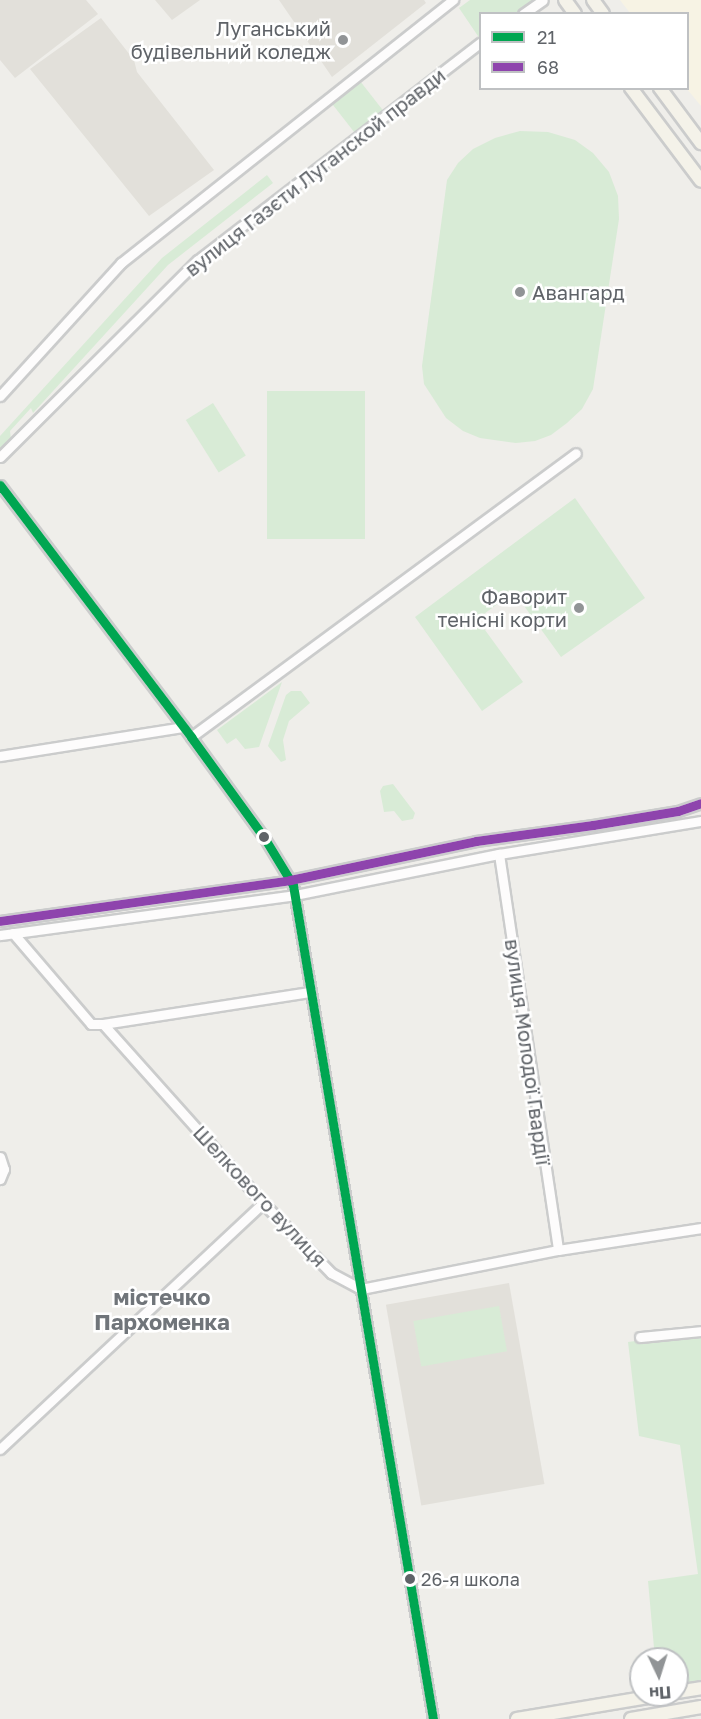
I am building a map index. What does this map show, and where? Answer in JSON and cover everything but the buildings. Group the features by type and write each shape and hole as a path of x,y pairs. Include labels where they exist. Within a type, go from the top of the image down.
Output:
{"main road":[{"path":"633,90 701,181"},
{"path":"662,90 701,142"},
{"path":"517,1719 629,1700"},
{"path":"631,1719 701,1707"}],"street":[{"path":"0,396 121,264 453,0"},
{"path":"526,12 543,0"},
{"name":"вулиця Газєти Луганской правди","path":"0,457 198,260 479,45"},
{"path":"191,737 576,453"},
{"path":"0,486 191,737 265,838 290,880 295,895 433,1719"},
{"path":"0,756 183,727"},
{"path":"0,921 290,880 476,841 678,811 701,802"},
{"path":"0,935 295,895 499,854 701,822"},
{"name":"вулиця Молодої Гвардії","path":"499,854 558,1250"},
{"name":"Шелкового вулиця","path":"13,933 91,1024 104,1024 263,1203 331,1273 361,1289"},
{"path":"104,1024 310,992"},
{"path":"0,1156 4,1169 0,1179"},
{"path":"0,1449 263,1203"},
{"path":"361,1289 558,1250 701,1228"},
{"path":"640,1337 701,1331"}],"shaded area":[{"path":"0,0 86,0 98,14 15,78 0,60"},
{"path":"155,0 200,0 172,20"},
{"name":"Луганський будівельний коледж","path":"279,0 424,0 426,3 332,77"},
{"path":"620,0 701,0 701,106 688,90 689,12 629,12"},
{"path":"101,18 134,60 137,72 214,170 149,216 30,69"},
{"path":"509,1283 544,1484 421,1506 386,1305"}],"green space":[{"path":"470,0 534,0 517,12 479,12 479,38 459,8"},
{"path":"360,81 385,113 357,135 332,103"},
{"name":"Авангард","path":"520,131 548,132 575,140 593,153 609,172 618,196 619,219 593,389 582,409 551,435 535,441 516,443 480,438 463,431 446,418 424,384 422,366 447,180 458,163 473,149 495,138"},
{"path":"267,175 273,183 168,265 33,413 31,408 10,431 11,440 0,451 0,436 162,258"},
{"path":"267,391 365,391 365,539 267,539"},
{"path":"213,403 246,456 219,473 186,420"},
{"name":"Фаворит тенісні корти","path":"575,498 645,598 561,657 514,592 477,619 523,682 482,711 415,617"},
{"path":"282,682 259,747 245,749 236,738 227,744 217,730"},
{"path":"291,691 301,691 310,703 289,721 283,740 286,760 281,762 268,746 286,695"},
{"path":"393,784 415,813 413,819 402,821 394,811 384,812 380,791 383,786"},
{"path":"499,1306 507,1351 421,1366 413,1321"},
{"path":"701,1332 701,1682 689,1684 689,1647 654,1647 648,1581 698,1574 680,1445 639,1436 628,1342"}],"transit line":[{"name":"21","path":"0,485 191,737 265,839 293,885 433,1719"},
{"name":"68","path":"0,921 290,880 476,841 678,811 701,803"}],"place":[{"name":"Луганський будівельний коледж","path":"343,40"},
{"name":"Авангард","path":"520,292"},
{"name":"Фаворит тенісні корти","path":"579,608"},
{"name":"26-я школа","path":"410,1579"}],"district":[{"name":"містечко Пархоменка","path":"162,1308"}]}
